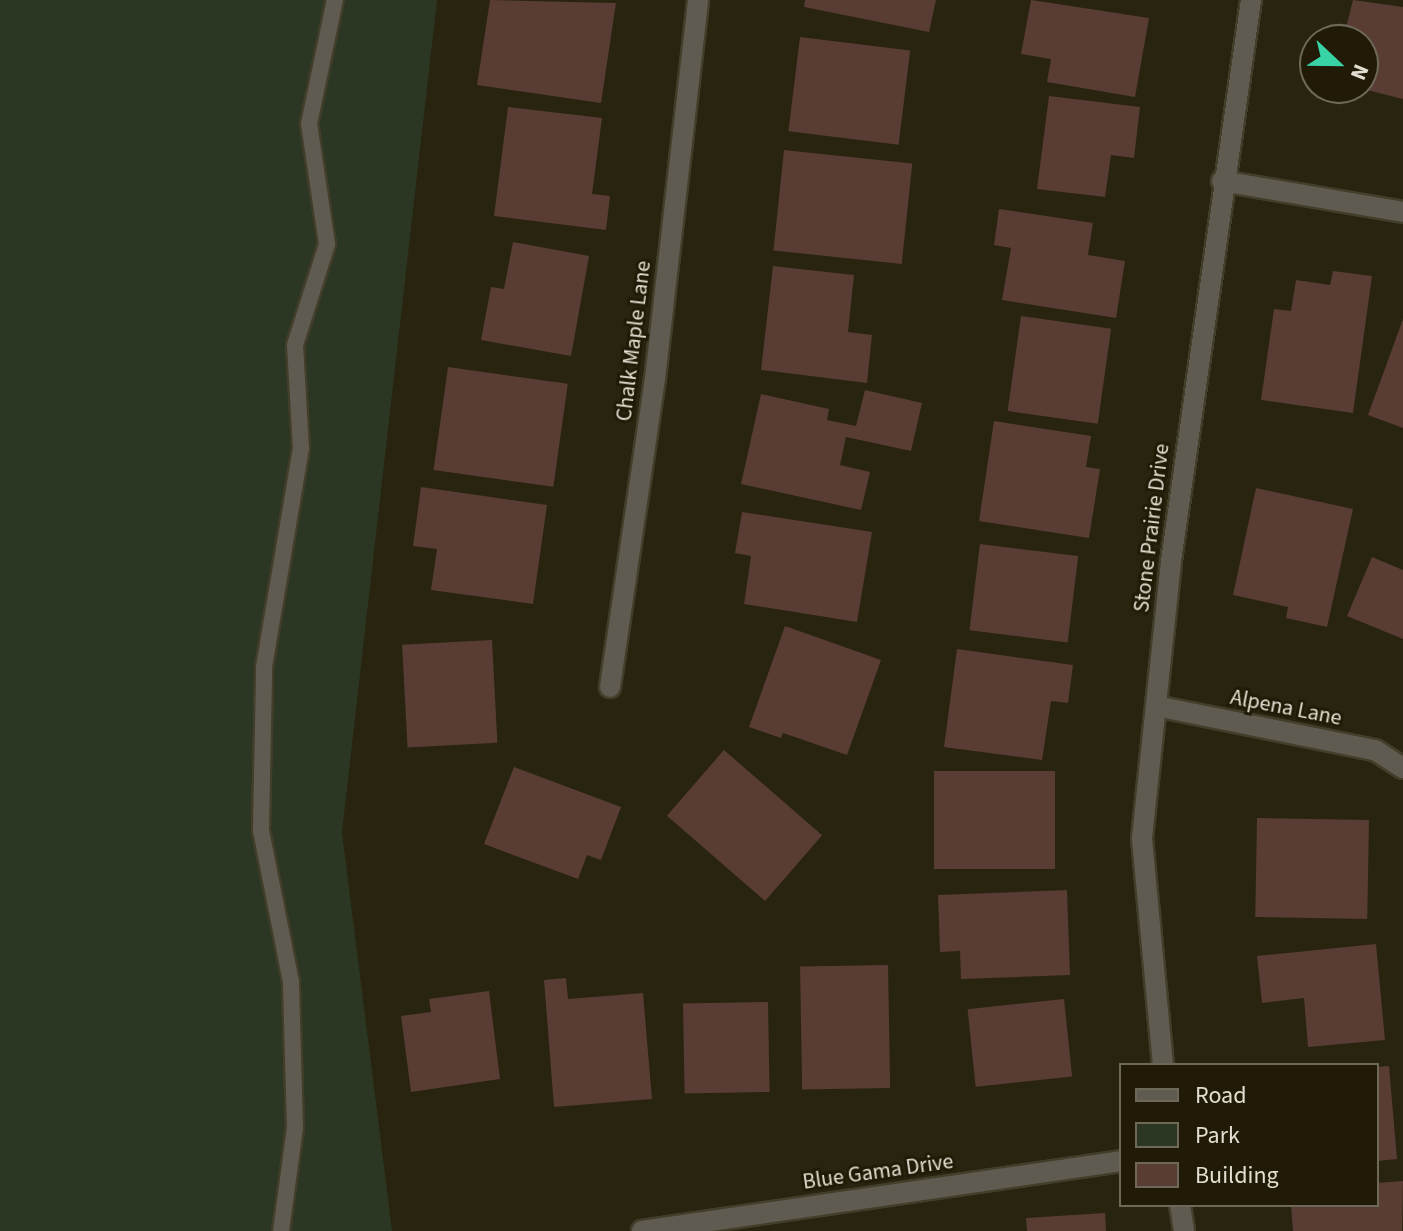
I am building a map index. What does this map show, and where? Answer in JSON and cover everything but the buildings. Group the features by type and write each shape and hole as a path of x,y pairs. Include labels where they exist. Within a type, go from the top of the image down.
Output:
{"street":[{"name":"Chalk Maple Lane","path":"610,687 655,379 698,0"},
{"name":"Stone Prairie Drive","path":"1163,1063 1142,838 1222,181 1251,0"},
{"path":"1222,181 1403,212"},
{"name":"Alpena Lane","path":"1156,706 1375,750 1403,768"},
{"name":"Blue Gama Drive","path":"654,1230 1119,1161"},
{"path":"1180,1207 1184,1231"}],"lane":[{"path":"281,1231 295,1128 291,982 261,830 264,667 301,449 295,345 327,244 309,124 335,0"}],"green space":[{"path":"0,0 437,0 342,832 392,1231 0,1231"}]}
